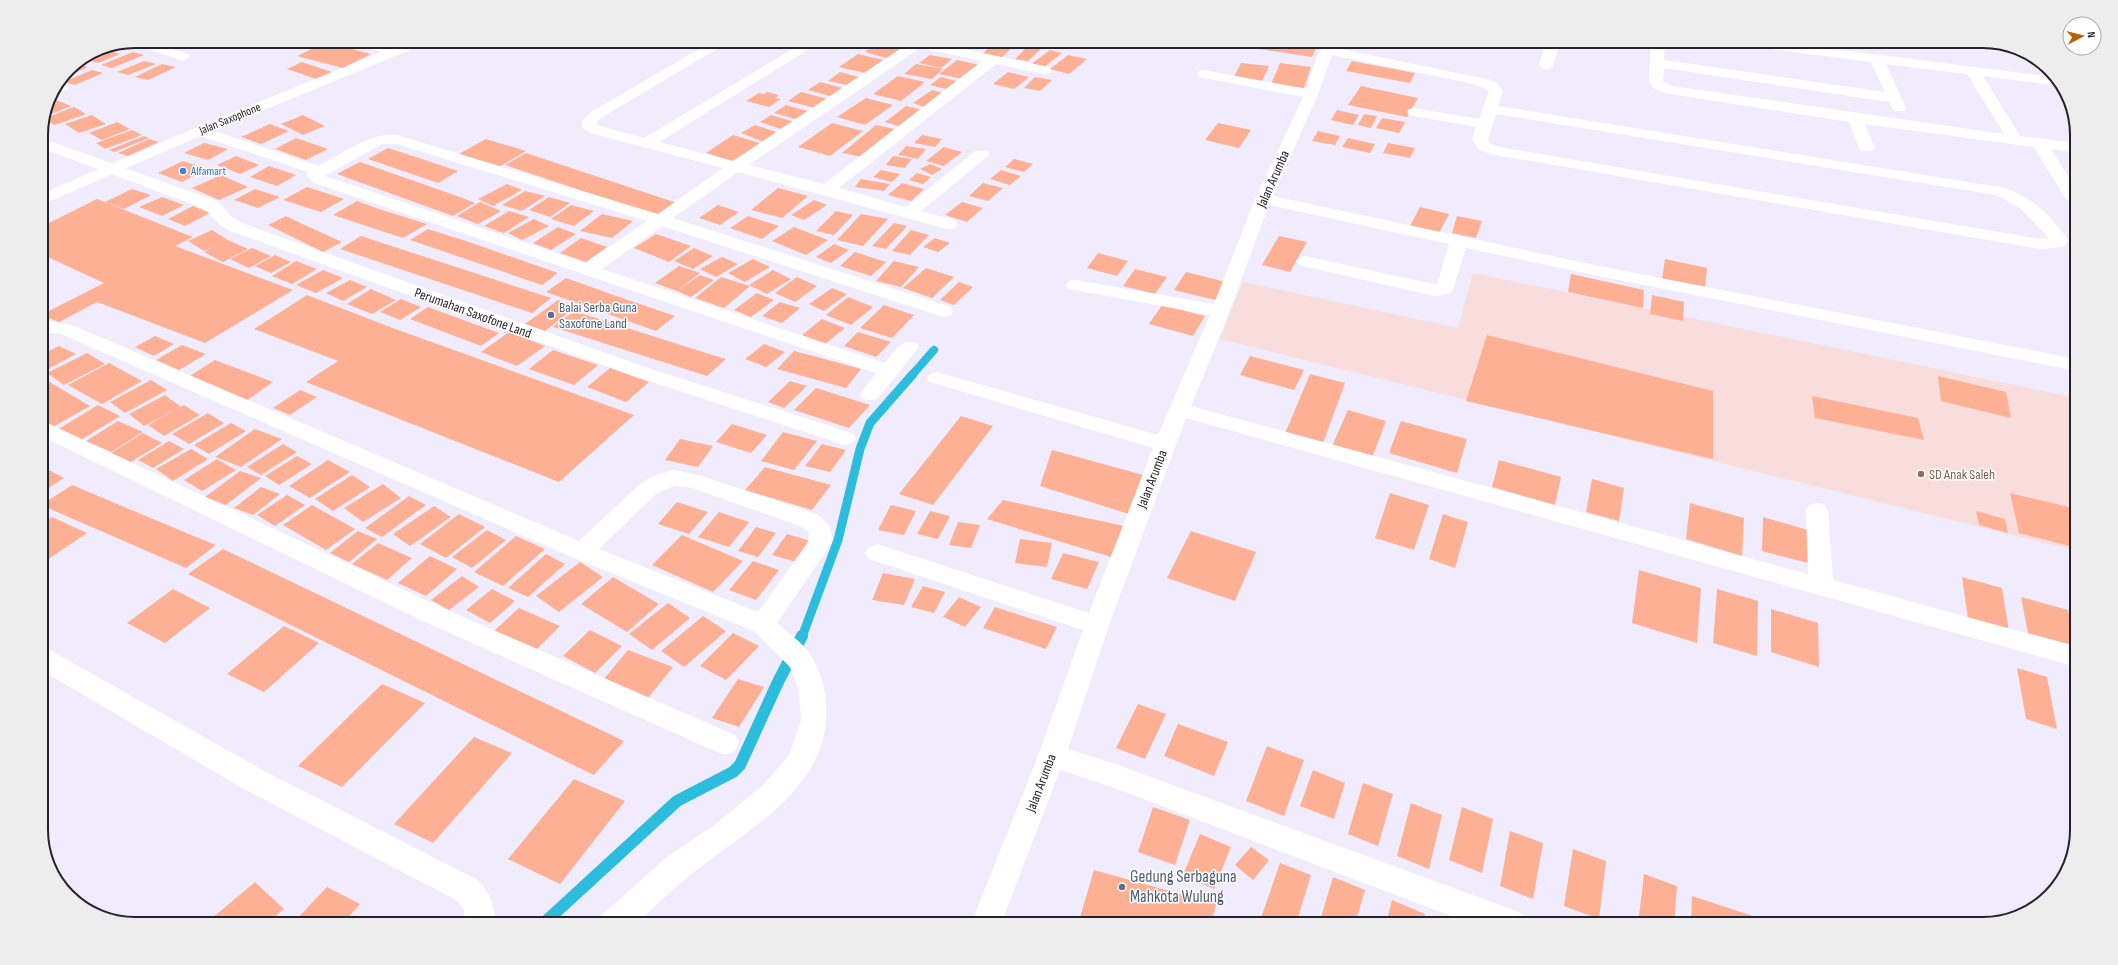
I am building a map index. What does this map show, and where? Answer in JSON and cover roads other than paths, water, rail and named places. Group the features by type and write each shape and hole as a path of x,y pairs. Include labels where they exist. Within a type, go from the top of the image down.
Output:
{"street":[{"path":"155,48 183,57"},
{"path":"382,48 395,51"},
{"name":"Jalan Saxophone","path":"48,197 200,131 402,48"},
{"path":"711,48 596,115 589,122 590,127 595,130 910,212 949,224"},
{"path":"647,143 803,48"},
{"path":"587,271 903,48"},
{"path":"940,48 1044,70"},
{"name":"Jalan Arumba","path":"989,917 1052,756 1097,625 1165,444 1220,311 1263,199 1311,94 1324,56 1330,48"},
{"path":"1339,48 1486,83 1492,86 1496,91 1480,141 1483,146 1495,151 2040,244 2058,243 2059,240 2032,207 2017,198 1999,191 1491,109"},
{"path":"1546,66 1551,48"},
{"path":"1658,48 1656,81 1658,85 1669,90 1908,126 2070,147"},
{"path":"1790,48 2051,81"},
{"path":"827,190 993,59"},
{"path":"1877,60 1893,98 1908,126"},
{"path":"1657,63 1893,98"},
{"path":"1973,72 2016,140"},
{"path":"1204,74 1311,94"},
{"path":"1414,112 1485,124"},
{"path":"1855,118 1868,148"},
{"path":"200,131 319,171"},
{"path":"889,371 587,271 320,180 314,175 377,141 392,138 661,220 944,311"},
{"path":"2040,144 2070,193"},
{"name":"Perumahan Saxofone Land","path":"48,146 211,205 226,221 273,240 616,364 844,438"},
{"path":"910,212 981,154"},
{"path":"1263,199 1599,271 2070,364"},
{"path":"1305,261 1439,291 1446,288 1459,240"},
{"path":"1075,285 1220,311"},
{"path":"48,327 65,329 582,552 770,631 801,661 812,690 814,720 802,760 773,794 723,835 676,868 622,917"},
{"path":"870,394 909,347"},
{"path":"937,378 1165,444"},
{"path":"1179,409 2070,655"},
{"path":"48,431 242,521 434,615 725,743"},
{"path":"582,552 648,489 661,481 674,478 694,481 808,520 818,526 821,535 819,544 770,631"},
{"path":"1817,511 1820,586"},
{"path":"877,553 1097,625"},
{"path":"48,661 254,780 467,890 478,902 481,917"},
{"path":"1052,756 1115,776 1492,917"}],"waterway":[{"path":"912,375 934,350"},
{"path":"802,637 838,540 860,449 870,423 913,374"},
{"path":"551,917 677,801 733,772 740,765 778,682 802,636"}],"place":[{"name":"Alfamart","path":"183,171"},
{"name":"Balai Serba Guna Saxofone Land","path":"551,315"},
{"name":"SD Anak Saleh","path":"1921,474"},
{"name":"Gedung Serbaguna Mahkota Wulung","path":"1122,887"}]}
